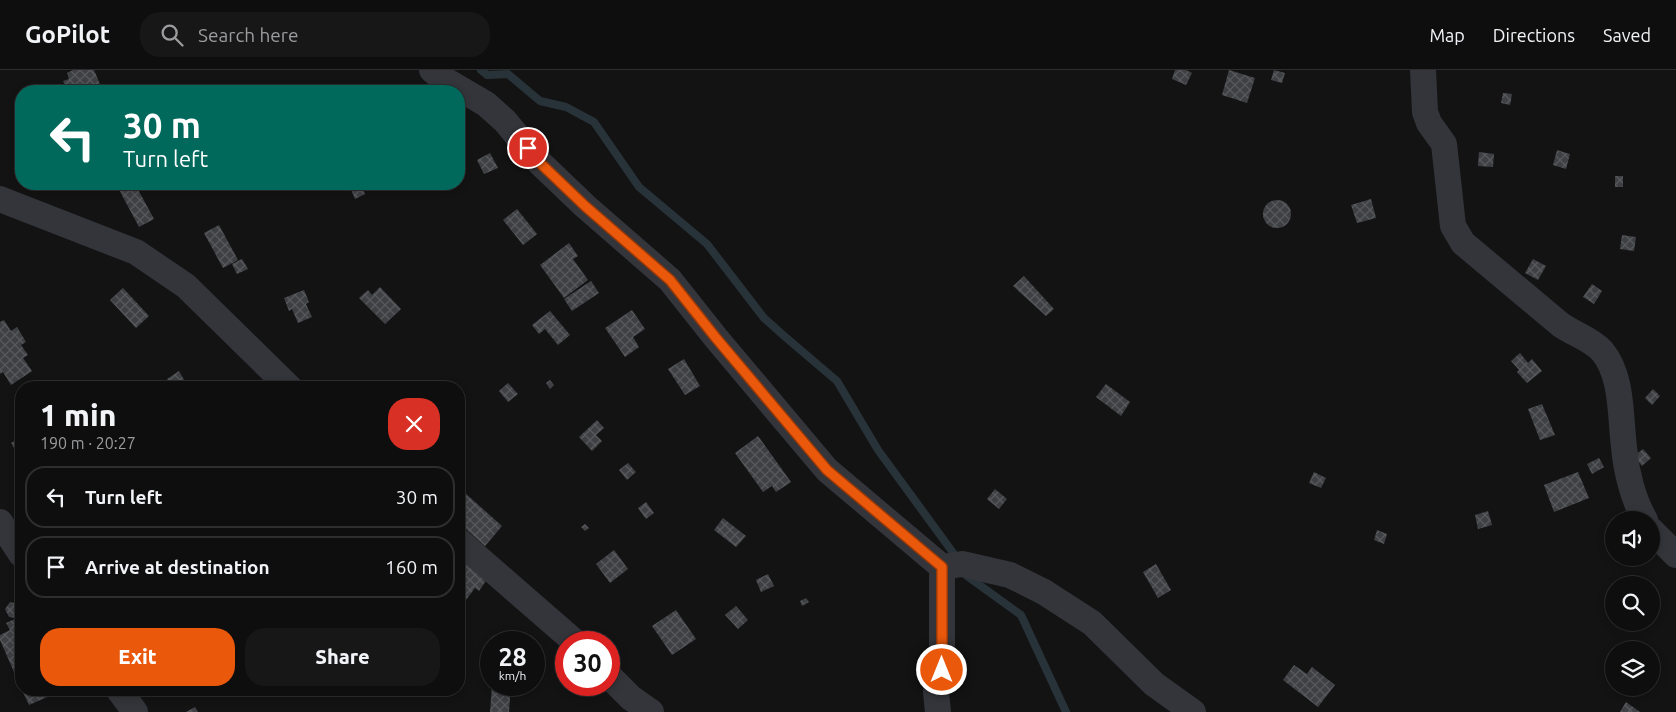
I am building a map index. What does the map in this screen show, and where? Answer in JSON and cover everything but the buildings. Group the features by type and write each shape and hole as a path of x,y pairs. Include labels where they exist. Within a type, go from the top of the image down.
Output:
{"street":[{"path":"432,70 454,85"},
{"path":"1423,70 1425,112 1429,123 1444,144 1450,204 1453,226 1456,233 1463,243 1561,325 1571,332 1590,340 1602,350 1614,370 1622,414 1624,447 1630,479 1642,511"},
{"path":"465,92 486,104 505,121 539,162 585,206 670,280 827,470 942,567 962,564 1010,575 1044,592 1092,623 1154,684 1193,712"},
{"path":"0,199 136,252 186,286 283,381"},
{"path":"0,522 15,545"},
{"path":"1660,539 1676,555"},
{"path":"465,546 562,631"},
{"path":"938,712 936,692 942,670 942,567"},
{"path":"620,687 631,698 651,712"},
{"path":"123,696 135,712"}],"waterway":[{"path":"481,70 487,75 508,74 540,101 566,107 594,122 639,187 707,244 764,318 837,381 878,450 954,554"},
{"path":"967,576 1021,615 1066,712"}],"route":[{"path":"528,148 539,162 585,206 670,280 827,470 942,567 942,670"}]}
